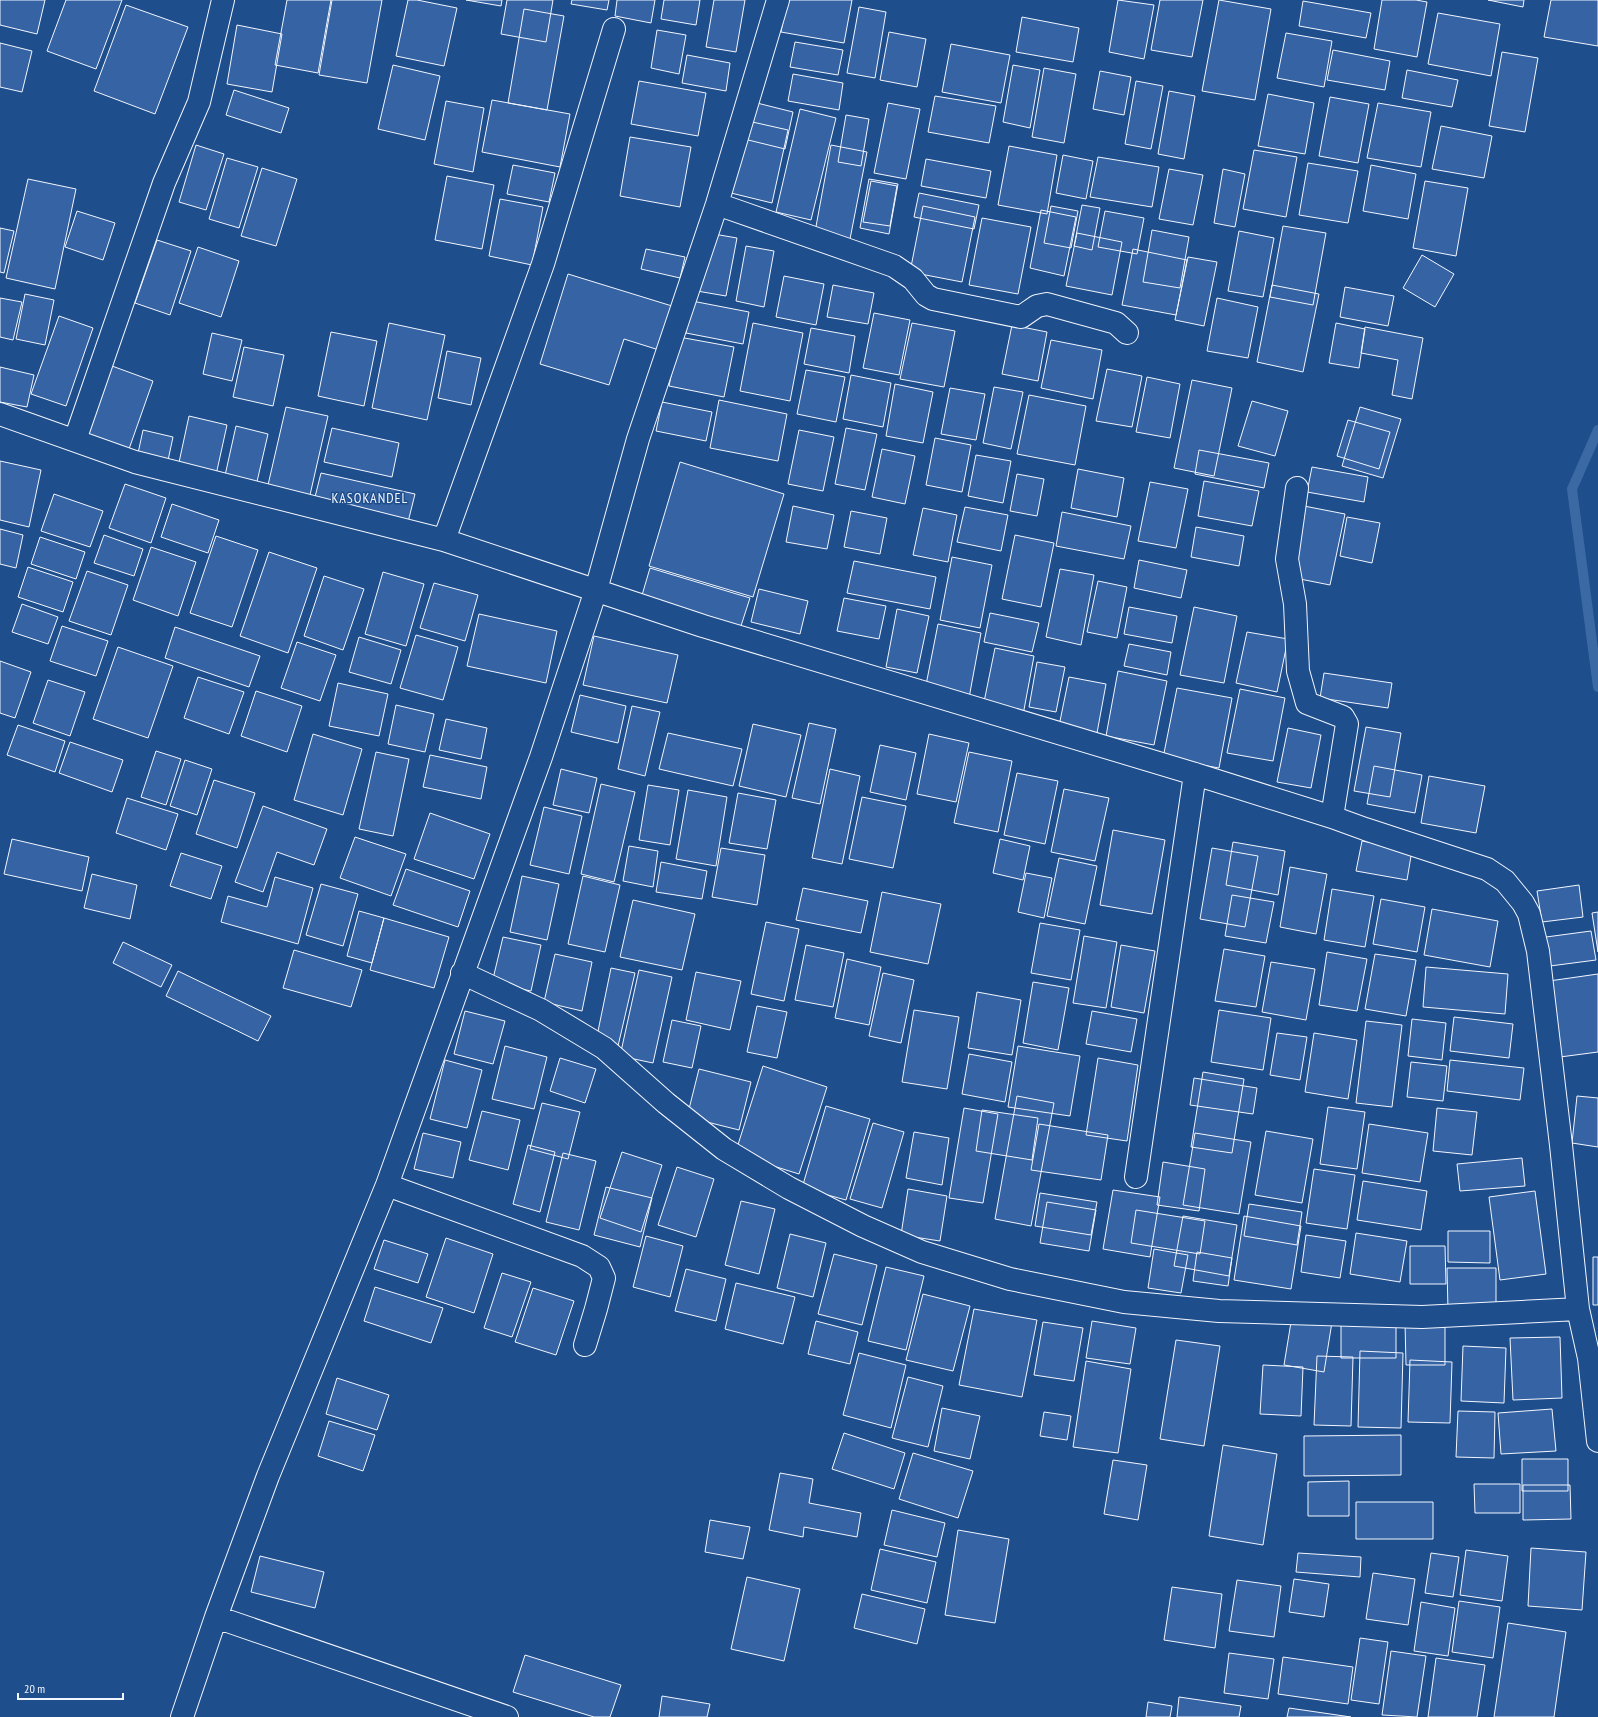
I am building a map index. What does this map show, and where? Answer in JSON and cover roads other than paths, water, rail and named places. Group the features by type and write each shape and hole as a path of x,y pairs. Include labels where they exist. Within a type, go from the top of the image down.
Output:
{"street":[{"path":"75,440 155,207 199,102 223,0"},
{"path":"182,1717 216,1617 268,1476 387,1184 541,757 596,590 638,438 717,204 778,0"},
{"path":"444,540 543,264 614,29"},
{"path":"717,204 894,266 913,279 926,295 933,299 1021,317 1037,306 1047,304 1116,323 1127,333"},
{"path":"0,414 135,462 444,540 710,628 1195,774 1332,817 1365,830 1487,869 1506,881 1523,903 1532,926 1538,951 1561,1145 1578,1309 1589,1358 1598,1441"},
{"path":"1297,488 1287,559 1295,604 1300,684 1306,703 1343,717 1347,724 1332,817"},
{"path":"1136,1177 1195,774"},
{"path":"462,973 541,1010 604,1048 666,1103 724,1149 789,1188 863,1226 922,1252 1010,1279 1124,1302 1219,1311 1422,1317 1578,1309"},
{"path":"387,1184 582,1256 599,1267 604,1278 585,1345"},
{"path":"216,1617 507,1717"}],"waterway":[{"path":"1598,430 1572,489 1598,687"}],"district":[{"name":"KASOKANDEL","path":"370,498"}]}
